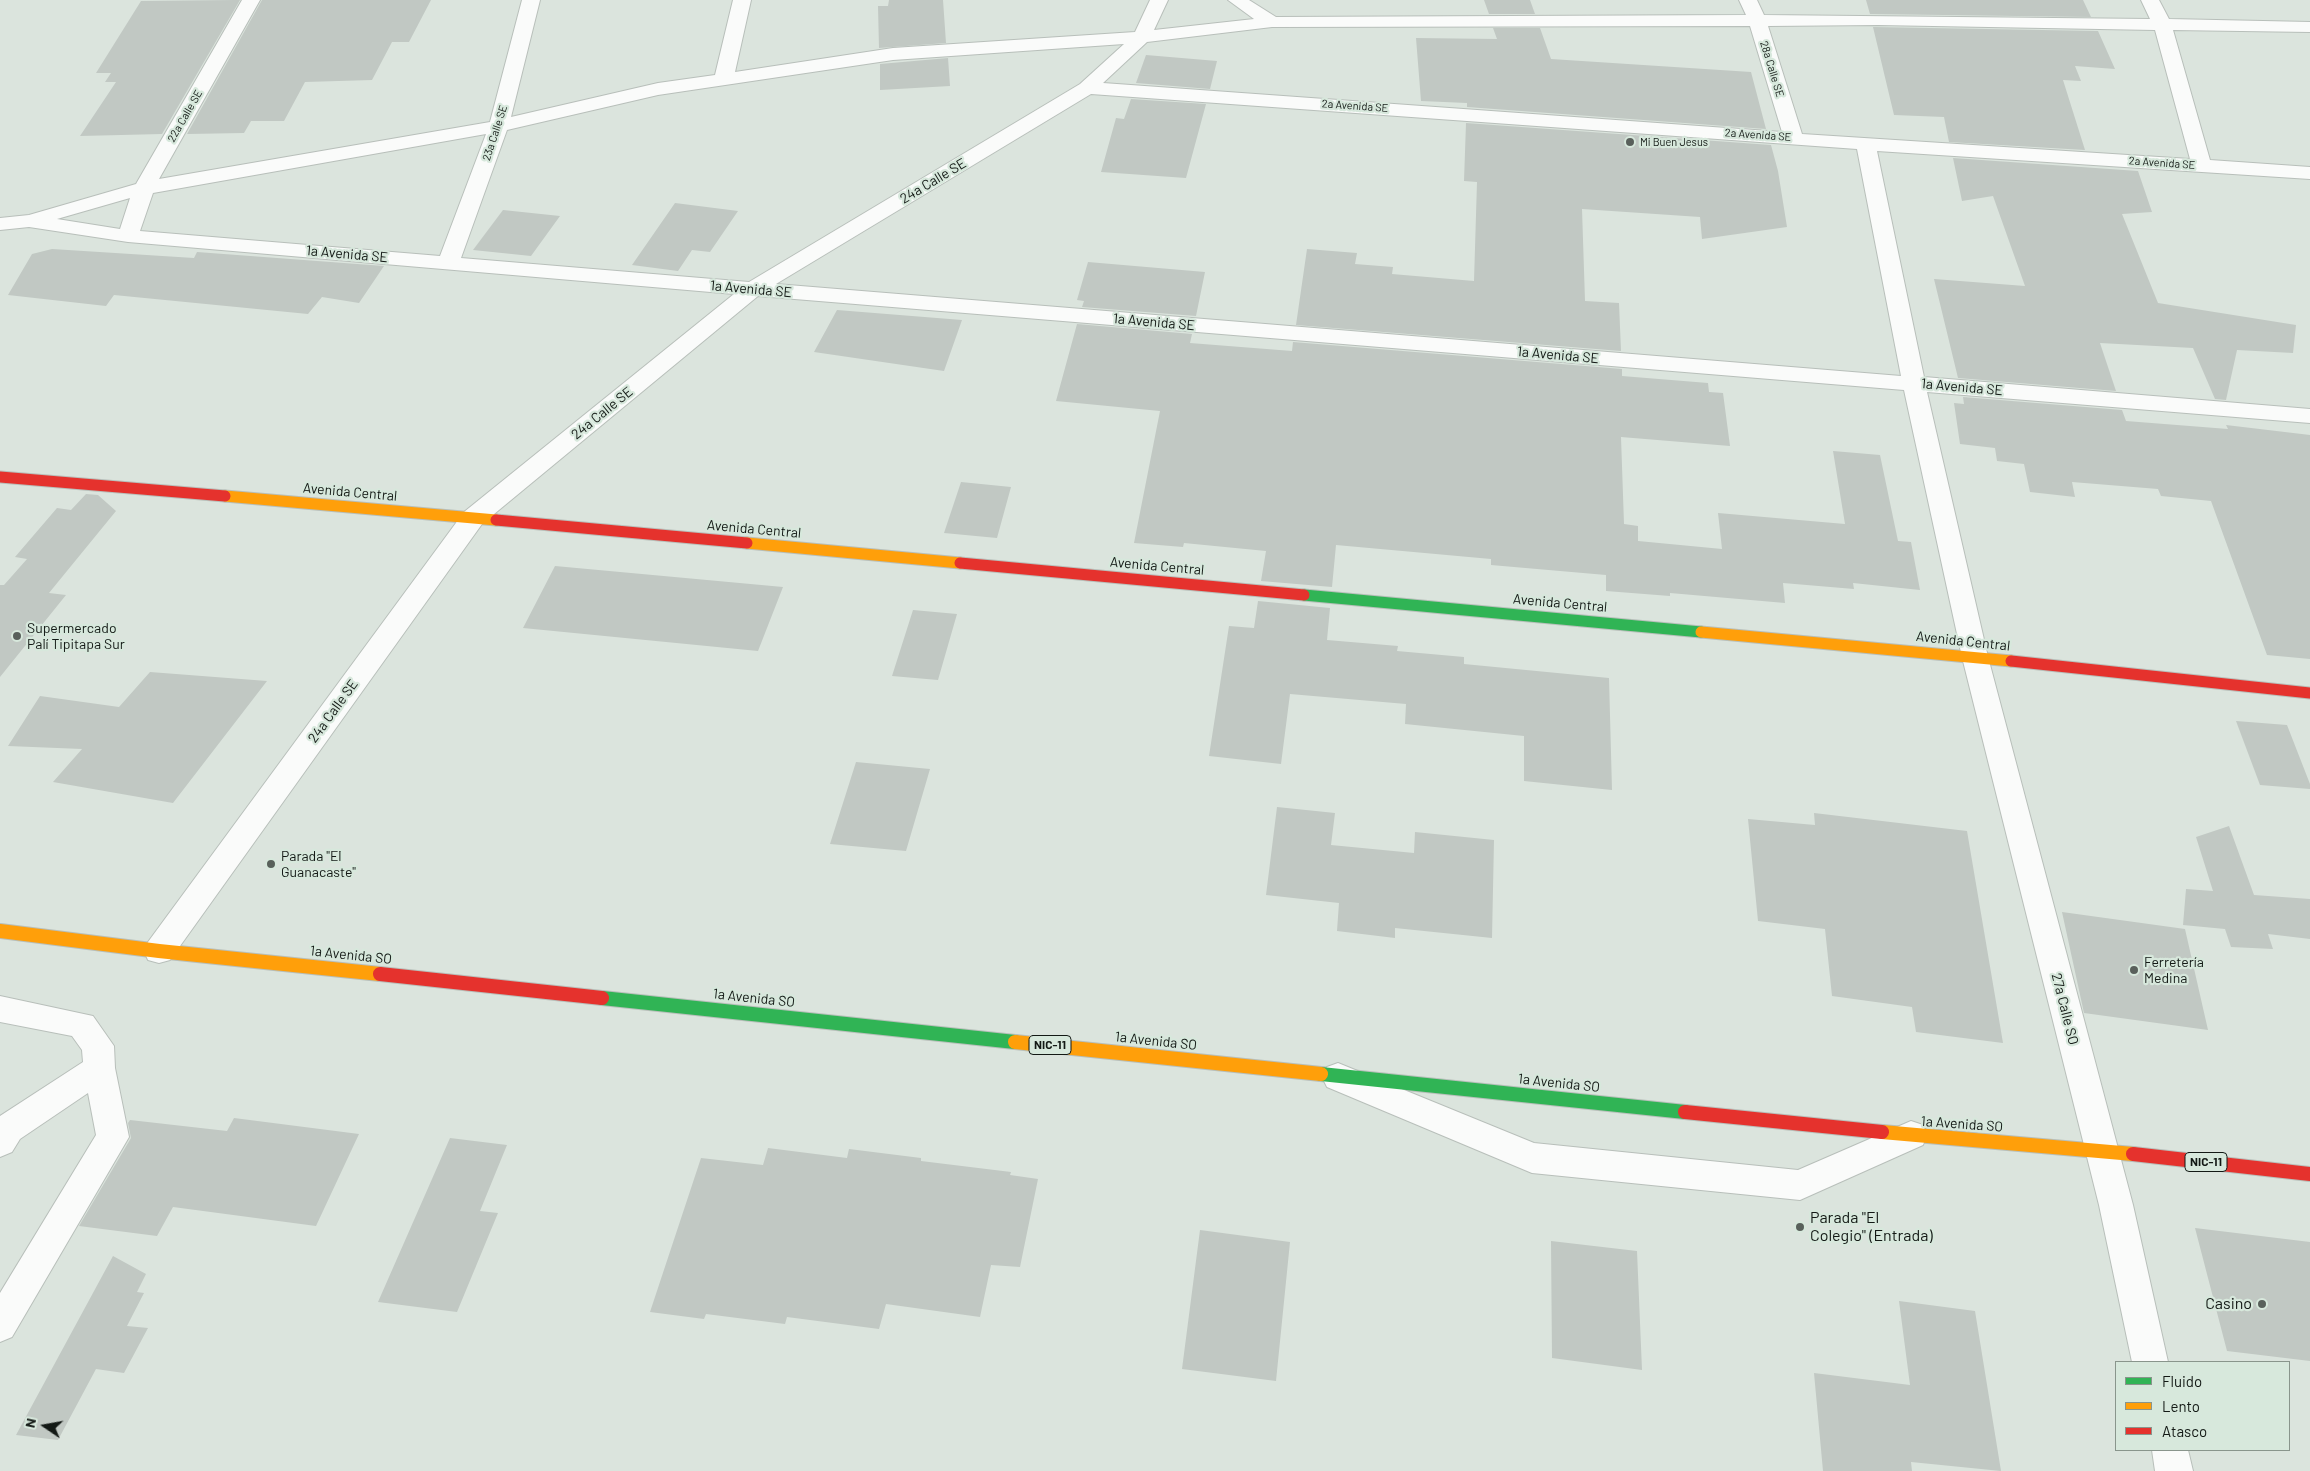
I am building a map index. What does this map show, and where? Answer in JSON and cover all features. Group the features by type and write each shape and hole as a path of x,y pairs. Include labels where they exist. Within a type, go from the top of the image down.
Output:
{"main road":[{"name":"Avenida Central","path":"0,477 473,518 1975,657 2310,694"},
{"name":"1a Avenida SO","path":"0,931 159,951 1332,1075 1911,1135 2102,1150 2310,1174"}],"street":[{"name":"22a Calle SE","path":"128,236 144,188 251,0"},
{"name":"23a Calle SE","path":"448,263 499,126 531,0"},
{"path":"724,78 742,0"},
{"name":"24a Calle SE","path":"159,951 473,518 753,290 1087,88 1142,37 1159,0"},
{"path":"1237,0 1272,22"},
{"name":"28a Calle SE","path":"1748,0 1757,20 1794,138"},
{"path":"1874,0 1878,20"},
{"path":"2150,0 2163,26 2202,166"},
{"path":"29,221 144,188 499,126 658,89 893,54 1142,37 1272,22 1878,20 2310,28"},
{"name":"2a Avenida SE","path":"1087,88 2310,174"},
{"name":"27a Calle SO","path":"1866,144 1914,384 1975,657 2102,1150 2150,1361"},
{"name":"1a Avenida SE","path":"0,224 29,221 128,236 753,290 2310,416"},
{"path":"0,1009 82,1025 98,1046 99,1068 113,1137 0,1325"},
{"path":"0,1142 8,1129 99,1068"},
{"path":"1332,1075 1532,1158 1800,1185 1911,1135"},
{"path":"2170,1451 2174,1471"}],"building":[{"path":"240,0 162,134 80,136 116,82 105,82 111,73 96,73 141,1"},
{"path":"262,0 431,0 409,42 392,42 372,80 305,82 284,121 251,121 244,133 187,134"},
{"path":"889,0 943,0 946,43 879,48 878,6 888,6"},
{"path":"1484,0 1530,0 1535,14 1489,14"},
{"path":"1866,0 2083,0 2091,17 1870,14"},
{"path":"1873,27 2098,31 2115,69 2075,66 2081,81 2063,80 2085,150 1949,142 1944,117 1894,115"},
{"path":"1493,28 1540,28 1551,59 1751,72 1766,129 1467,107 1467,103 1421,101 1416,38 1497,39"},
{"path":"1146,55 1217,61 1210,89 1136,83"},
{"path":"948,58 950,86 880,90 880,64"},
{"path":"1131,99 1206,104 1186,178 1101,172 1116,118 1124,119"},
{"path":"1466,123 1771,145 1778,171 1787,227 1702,239 1700,217 1582,209 1585,301 1619,303 1621,351 1296,325 1307,249 1357,253 1355,264 1393,267 1392,274 1474,281 1477,182 1464,181"},
{"path":"1953,158 2138,171 2152,212 2122,214 2158,303 2296,325 2293,353 2237,350 2226,400 2215,399 2193,348 2100,343 2116,391 1958,378 1934,279 2025,286 1993,196 1962,201"},
{"path":"675,203 738,211 710,252 692,250 678,271 632,265"},
{"path":"503,210 560,216 531,256 473,250"},
{"path":"52,249 194,258 197,252 384,266 359,303 322,297 308,314 114,295 106,306 8,295 32,254"},
{"path":"1088,262 1205,272 1196,316 1082,307 1084,301 1077,300"},
{"path":"837,310 962,320 944,371 814,352"},
{"path":"1077,324 1192,334 1190,343 1292,351 1293,342 1622,369 1622,376 1708,383 1709,392 1723,393 1730,446 1621,437 1624,524 1638,526 1638,541 1722,549 1718,513 1845,524 1833,451 1880,455 1898,541 1911,542 1920,590 1853,583 1854,589 1783,583 1785,603 1670,593 1670,596 1606,591 1606,575 1491,565 1491,559 1336,545 1332,587 1261,581 1266,551 1184,543 1183,547 1134,543 1160,411 1056,401"},
{"path":"1963,397 2122,410 2126,421 2228,429 2226,425 2310,435 2310,659 2267,655 2211,501 2161,496 2158,489 2072,482 2075,497 2030,492 2024,464 1997,461 1995,448 1960,444 1954,403 1964,404"},
{"path":"961,482 1011,487 997,538 944,533"},
{"path":"86,494 98,495 116,511 49,593 66,595 0,677 0,585 4,585 27,559 15,557 57,508 71,510"},
{"path":"555,566 783,587 758,651 523,628"},
{"path":"1258,601 1330,608 1327,640 1398,646 1397,651 1464,657 1464,664 1609,678 1612,790 1524,781 1524,736 1405,724 1406,704 1290,694 1281,764 1209,756 1229,626 1254,628"},
{"path":"913,610 957,614 938,680 892,676"},
{"path":"150,672 267,681 173,803 53,782 82,749 8,746 40,696 119,707"},
{"path":"2236,721 2287,725 2310,784 2310,789 2260,785"},
{"path":"856,762 930,769 906,851 830,844"},
{"path":"1277,807 1335,813 1331,845 1414,853 1415,832 1494,840 1492,938 1395,928 1395,938 1337,931 1339,903 1266,895"},
{"path":"1814,813 1967,831 2003,1043 1916,1032 1912,1007 1832,996 1825,929 1758,921 1748,819 1815,825"},
{"path":"2229,826 2254,895 2310,899 2310,939 2268,934 2273,949 2231,947 2225,929 2183,925 2186,889 2213,891 2196,837"},
{"name":"Ferretería Medina","path":"2062,912 2185,929 2208,1030 2084,1013"},
{"path":"234,1118 359,1134 316,1226 173,1207 157,1236 79,1226 131,1138 128,1123 130,1120 227,1131"},
{"path":"450,1138 507,1145 480,1211 498,1213 457,1312 378,1302"},
{"path":"768,1148 847,1158 849,1149 921,1158 921,1161 1011,1172 1010,1175 1038,1179 1020,1267 991,1265 980,1317 886,1304 879,1329 787,1317 785,1324 706,1314 704,1319 650,1312 701,1158 763,1165"},
{"name":"Casino","path":"2195,1228 2310,1242 2310,1361 2227,1351"},
{"path":"1200,1230 1290,1242 1276,1381 1182,1369"},
{"path":"1551,1241 1637,1251 1642,1370 1552,1358"},
{"path":"113,1256 146,1274 137,1292 144,1293 127,1326 148,1328 124,1373 96,1369 58,1440 16,1435"},
{"path":"1899,1301 1975,1311 2001,1471 1911,1462 1912,1471 1823,1471 1814,1373 1910,1385"}],"traffic: fast":[{"path":"1304,595 1701,632"},
{"path":"602,998 1015,1042"},
{"path":"1321,1074 1685,1112"}],"traffic: slow":[{"path":"225,496 496,520"},
{"path":"747,543 960,563"},
{"path":"1701,632 2011,661"},
{"path":"0,931 159,951 380,974"},
{"path":"1015,1042 1321,1074"},
{"path":"1882,1132 2133,1154"}],"traffic: jam":[{"path":"0,477 225,496"},
{"path":"496,520 747,543"},
{"path":"960,563 1304,595"},
{"path":"2011,661 2310,693"},
{"path":"380,974 602,998"},
{"path":"1685,1112 1882,1132"},
{"path":"2133,1154 2310,1174"}],"place":[{"name":"Mi Buen Jesus","path":"1630,142"},
{"name":"Supermercado Palí Tipitapa Sur","path":"17,636"},
{"name":"Parada \"El Guanacaste\"","path":"271,864"},
{"name":"Ferretería Medina","path":"2134,970"},
{"name":"Parada \"El Colegio\" (Entrada)","path":"1800,1227"},
{"name":"Casino","path":"2262,1304"}]}
